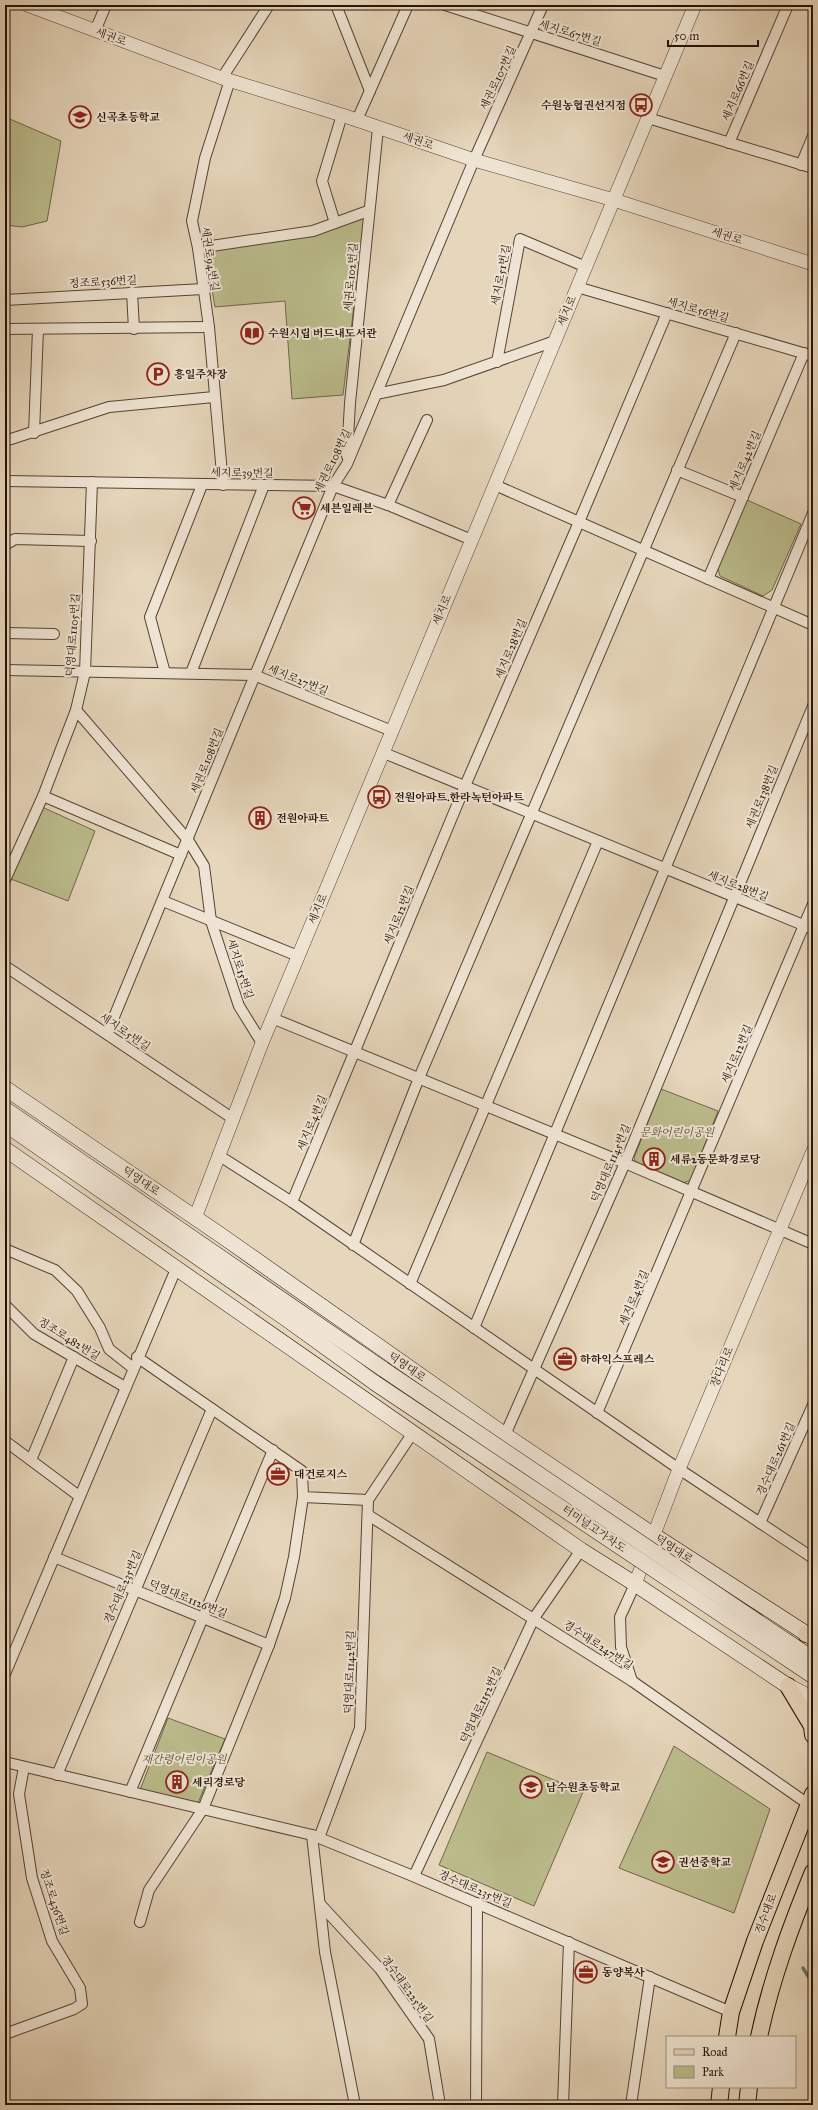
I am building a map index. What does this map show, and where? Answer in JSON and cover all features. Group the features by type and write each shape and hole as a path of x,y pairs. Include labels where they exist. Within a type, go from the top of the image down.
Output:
{"main road":[{"name":"덕영대로","path":"5,1088 195,1218 505,1435 655,1536 811,1635"},
{"name":"덕영대로","path":"5,1109 289,1313 375,1383"},
{"name":"덕영대로","path":"5,1124 289,1313 383,1370"},
{"path":"5,1149 412,1434 581,1550 635,1584 788,1686 813,1699"},
{"path":"247,1255 289,1313"},
{"path":"216,1297 289,1313"},
{"name":"터미널고가차도","path":"383,1370 813,1660"},
{"name":"터미널고가차도","path":"375,1383 813,1676"},
{"path":"788,1686 812,1726 813,1735"},
{"name":"경수대로","path":"727,2036 731,2012 755,1941 810,1799"},
{"path":"759,2036 764,2013 788,1933 813,1872"},
{"path":"719,2105 721,2088"},
{"path":"746,2105 749,2088"}],"street":[{"name":"세권로","path":"27,5 226,79 342,115 474,160 614,200 813,264"},
{"path":"95,31 106,5"},
{"name":"세권로94번길","path":"223,485 214,397 209,326 198,248 192,221 205,158 226,79 269,5"},
{"path":"336,5 370,91"},
{"path":"357,120 408,5"},
{"name":"세지로67번길","path":"445,5 665,76"},
{"name":"세권로107번길","path":"474,160 543,5"},
{"name":"세지로","path":"195,1218 232,1118 272,1018 384,753 695,5"},
{"name":"세지로66번길","path":"730,143 788,5"},
{"path":"335,223 322,181 342,115"},
{"path":"648,118 813,168"},
{"name":"세권로102번길","path":"347,464 350,404 368,212 378,128"},
{"path":"801,165 813,136"},
{"name":"세권로108번길","path":"107,1034 333,486 347,464 474,160"},
{"path":"198,248 313,231 368,212"},
{"name":"세지로51번길","path":"497,362 520,239 586,267"},
{"name":"세지로56번길","path":"577,287 808,355"},
{"name":"정조로536번길","path":"5,300 203,289"},
{"path":"132,292 134,329"},
{"path":"579,522 666,313"},
{"path":"5,329 134,329 209,326"},
{"path":"34,433 38,329"},
{"path":"353,1245 420,1078 736,334"},
{"path":"376,394 444,380 555,341"},
{"name":"세지로42번길","path":"708,579 743,497 808,355"},
{"path":"5,441 34,433 109,407 214,397"},
{"path":"388,505 427,420"},
{"path":"677,470 743,497"},
{"name":"세지로39번길","path":"5,480 202,485 333,486 388,505 472,540"},
{"name":"덕영대로1105번길","path":"5,880 43,796 76,710 85,672 92,482"},
{"path":"165,673 150,617 202,485"},
{"path":"191,673 264,485"},
{"path":"495,485 813,624"},
{"path":"474,1328 664,869 775,608 813,513"},
{"name":"세지로28번길","path":"465,786 579,522"},
{"path":"5,545 15,539 91,541"},
{"path":"5,633 54,634"},
{"name":"세지로27번길","path":"5,670 254,675 392,731"},
{"name":"세권로138번길","path":"734,898 813,706"},
{"path":"76,710 188,840"},
{"name":"세지로28번길","path":"384,753 734,898 808,927"},
{"name":"세지로12번길","path":"355,1053 465,786"},
{"path":"43,796 181,855"},
{"name":"세지로15번길","path":"188,840 204,866 211,921 239,1006 262,1043"},
{"path":"410,1284 598,841"},
{"name":"덕영대로1145번길","path":"505,1435 535,1370 625,1163 734,898"},
{"name":"세지로15번길","path":"163,901 298,956"},
{"path":"808,927 813,904"},
{"name":"세지로12번길","path":"692,1192 808,927"},
{"name":"세지로5번길","path":"5,966 232,1118"},
{"path":"272,1018 625,1163 813,1244"},
{"name":"세지로4번길","path":"292,1202 355,1053"},
{"name":"장다리로","path":"635,1584 655,1536 679,1469 813,1151"},
{"path":"218,1155 292,1202 597,1413 813,1558"},
{"name":"세지로4번길","path":"597,1413 692,1192"},
{"path":"5,1249 32,1259 55,1270 77,1290 100,1328 108,1349 133,1368"},
{"path":"5,1674 137,1357 176,1269"},
{"name":"정조로482번길","path":"5,1305 34,1334 125,1387"},
{"path":"31,1460 74,1357"},
{"path":"137,1357 302,1471 303,1497 294,1557 285,1598 268,1645 202,1809 148,1890 140,1922"},
{"name":"경수대로261번길","path":"760,1523 813,1405"},
{"name":"경수대로235번길","path":"57,1775 134,1590 212,1409"},
{"path":"303,1497 368,1500 412,1434"},
{"path":"5,1441 79,1496"},
{"path":"130,1792 272,1450"},
{"name":"덕영대로1142번길","path":"316,1837 360,1728 368,1500"},
{"name":"경수대로247번길","path":"368,1515 534,1618 810,1799"},
{"name":"덕영대로1152번길","path":"414,1876 534,1618 581,1550"},
{"name":"덕영대로1126번길","path":"54,1557 202,1616 268,1645"},
{"path":"632,1681 621,1647 620,1616 635,1584"},
{"name":"경수대로235번길","path":"5,1762 316,1837 414,1876 731,2012"},
{"name":"정조로436번길","path":"5,2034 74,2009 82,2004 80,1988 52,1940 32,1878 19,1794 24,1767"},
{"path":"316,1837 320,1904 325,1952 355,2105"},
{"name":"경수대로225번길","path":"320,1904 380,1969 429,2039 440,2105"},
{"path":"476,2105 478,1904"},
{"path":"563,2105 569,1942"},
{"path":"632,2105 650,1977"}],"green space":[{"path":"5,117 61,141 47,221 22,227 5,225"},
{"path":"365,217 343,395 292,399 285,301 215,307 205,250"},
{"path":"747,500 801,524 772,590 763,596 720,576 718,569"},
{"path":"42,807 95,831 68,901 11,879"},
{"name":"문화어린이공원","path":"661,1089 718,1111 691,1180 683,1183 638,1166 634,1158"},
{"name":"재간령어린이공원","path":"168,1718 225,1739 198,1803 140,1790"},
{"path":"674,1746 770,1809 734,1913 619,1868"},
{"path":"487,1752 583,1792 534,1906 439,1865"}],"waterway":[{"path":"803,1968 813,1984"}],"place":[{"name":"수원농협권선지점","path":"641,105"},
{"name":"신곡초등학교","path":"80,117"},
{"name":"수원시립 버드내도서관","path":"252,333"},
{"name":"흥일주차장","path":"158,374"},
{"name":"세븐일레븐","path":"304,508"},
{"name":"전원아파트.한라녹턴아파트","path":"379,797"},
{"name":"전원아파트","path":"260,818"},
{"name":"세류2동문화경로당","path":"654,1159"},
{"name":"하하익스프레스","path":"565,1359"},
{"name":"대건로지스","path":"278,1474"},
{"name":"세리경로당","path":"177,1782"},
{"name":"남수원초등학교","path":"531,1787"},
{"name":"권선중학교","path":"663,1862"},
{"name":"동양복사","path":"586,1972"}]}
